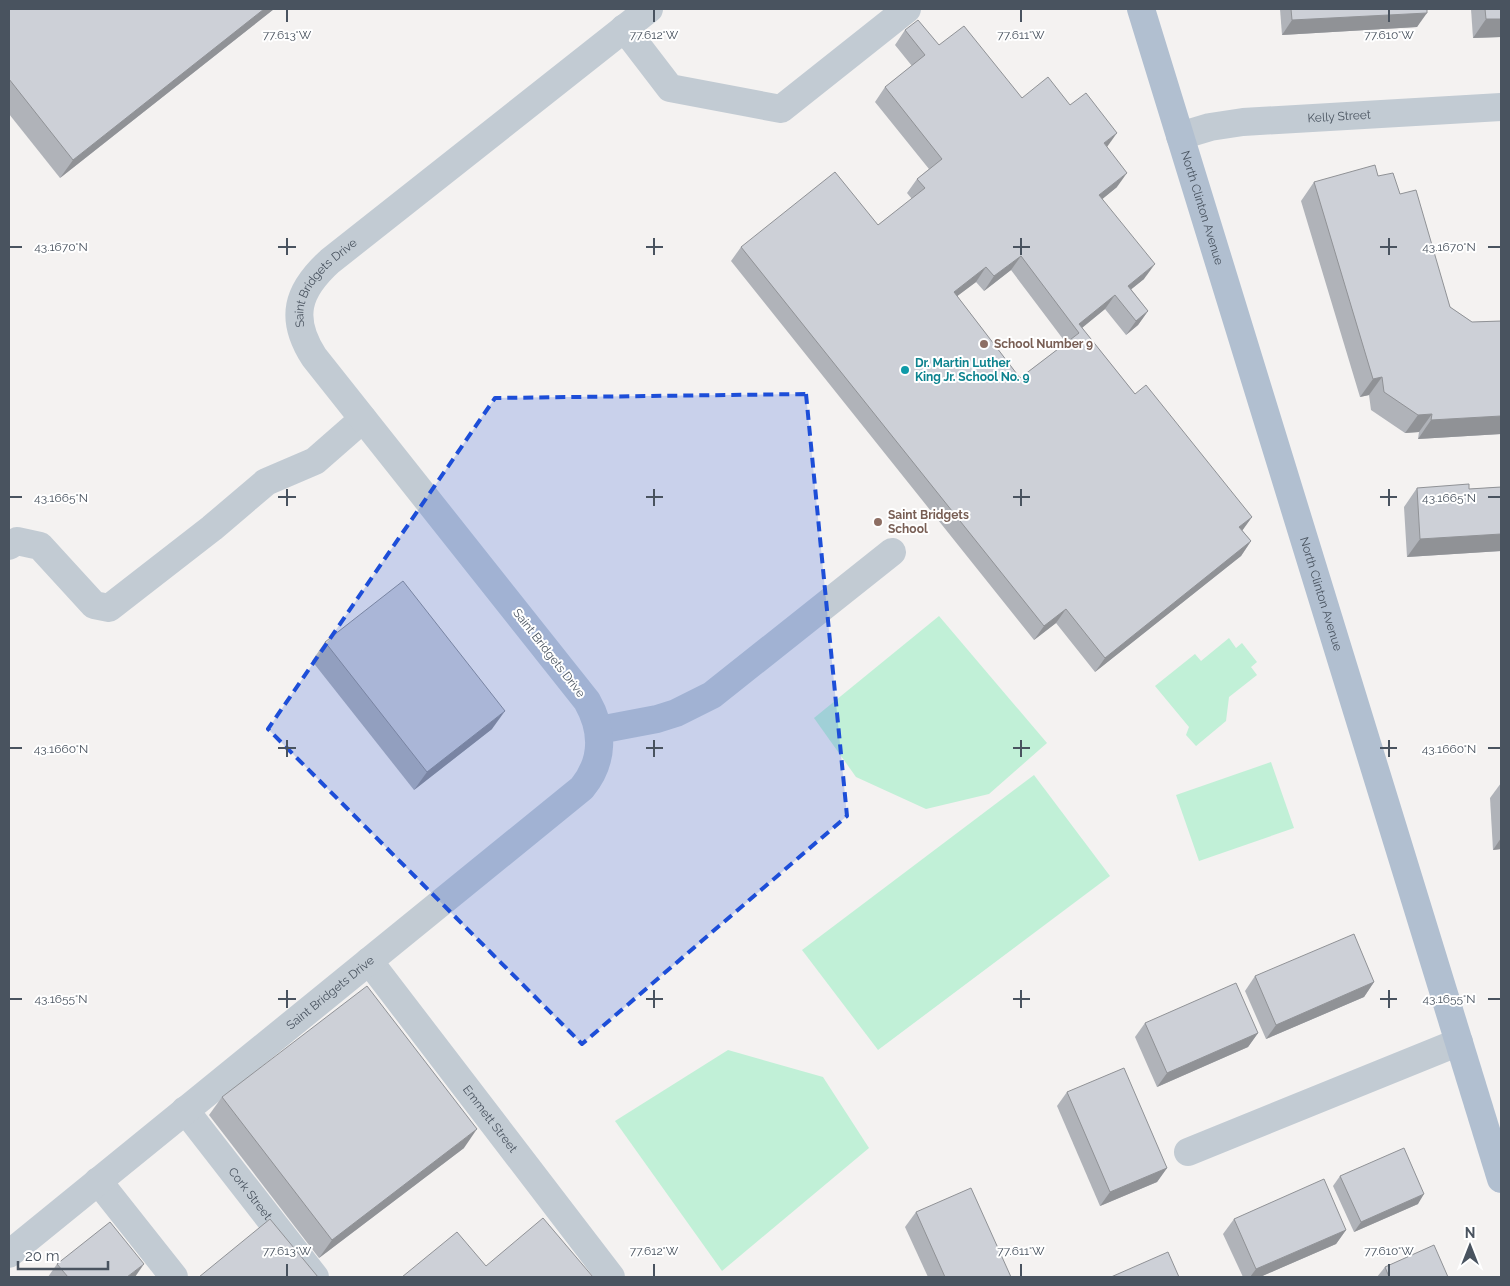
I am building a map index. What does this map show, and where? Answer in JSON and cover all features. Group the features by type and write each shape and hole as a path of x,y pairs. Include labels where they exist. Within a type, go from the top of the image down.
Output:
{"main road":[{"name":"North Clinton Avenue","path":"1141,9 1501,1179"}],"street":[{"name":"Saint Bridgets Drive","path":"9,1254 582,788 592,776 598,761 599,730 595,716 587,701 304,342 300,328 299,313 308,285 330,261 648,9"},
{"path":"624,28 670,88 781,109 907,9"},
{"name":"Kelly Street","path":"1180,136 1210,127 1242,122 1501,107"},
{"path":"9,546 17,541 40,546 94,605 109,608 212,528 266,482 315,461 363,419"},
{"path":"599,730 657,719 676,713 712,695 892,552"},
{"name":"Emmett Street","path":"369,961 611,1277"},
{"path":"1188,1152 1459,1042"},
{"name":"Cork Street","path":"185,1110 315,1277"},
{"path":"98,1181 174,1277"}],"highlighted area":[{"path":"806,394 847,816 582,1044 268,729 495,398"}],"green space":[{"path":"939,616 1047,743 989,794 926,809 856,777 814,718"},
{"path":"1229,638 1236,648 1242,643 1257,662 1251,667 1257,675 1229,697 1226,721 1196,746 1186,735 1189,727 1155,686 1195,654 1201,661"},
{"path":"1271,762 1294,828 1199,861 1176,795"},
{"path":"1034,775 1110,876 878,1050 802,950"},
{"path":"728,1050 823,1077 869,1148 722,1271 615,1121"}],"building":[{"path":"9,9 264,9 73,160 9,79"},
{"path":"1291,9 1427,9 1427,13 1292,20"},
{"path":"1485,9 1501,9 1501,19 1486,19"},
{"name":"Dr. Martin Luther King Jr. School No. 9","path":"918,20 939,45 964,26 1022,98 1048,77 1070,105 1086,93 1117,133 1104,143 1127,173 1099,195 1155,264 1128,286 1148,311 1136,321 1115,295 1079,324 1135,394 1146,385 1252,517 1239,527 1251,541 1105,658 1066,609 1044,626 741,247 835,172 878,225 925,188 917,179 942,159 885,87 925,55 905,30","holes":["1021,256 1079,333 1020,378 954,292 986,267 994,276"]},
{"path":"1375,165 1378,176 1393,173 1400,194 1416,190 1450,307 1472,322 1501,321 1501,416 1431,420 1432,414 1418,415 1384,392 1382,377 1373,379 1314,182"},
{"path":"1469,484 1469,489 1501,487 1501,534 1420,539 1417,488"},
{"path":"403,581 505,711 427,772 325,642"},
{"path":"1354,934 1374,982 1276,1025 1255,976"},
{"path":"1236,983 1258,1033 1167,1073 1145,1023"},
{"path":"367,986 477,1129 332,1240 222,1097"},
{"path":"1124,1068 1167,1168 1110,1192 1067,1092"},
{"path":"1404,1148 1424,1194 1361,1222 1340,1176"},
{"path":"1324,1179 1346,1230 1256,1269 1234,1219"},
{"path":"971,1188 1011,1277 945,1277 916,1212"},
{"path":"543,1218 593,1277 402,1277 457,1232 486,1266"},
{"path":"270,1219 318,1277 199,1277"},
{"path":"110,1222 144,1264 127,1277 68,1277 57,1264"},
{"path":"1434,1245 1448,1277 1389,1277 1385,1267"},
{"path":"1168,1252 1179,1277 1111,1277"}],"place":[{"name":"School Number 9","path":"984,344"},
{"name":"Dr. Martin Luther King Jr. School No. 9","path":"905,370"},
{"name":"Saint Bridgets School","path":"878,522"}]}
